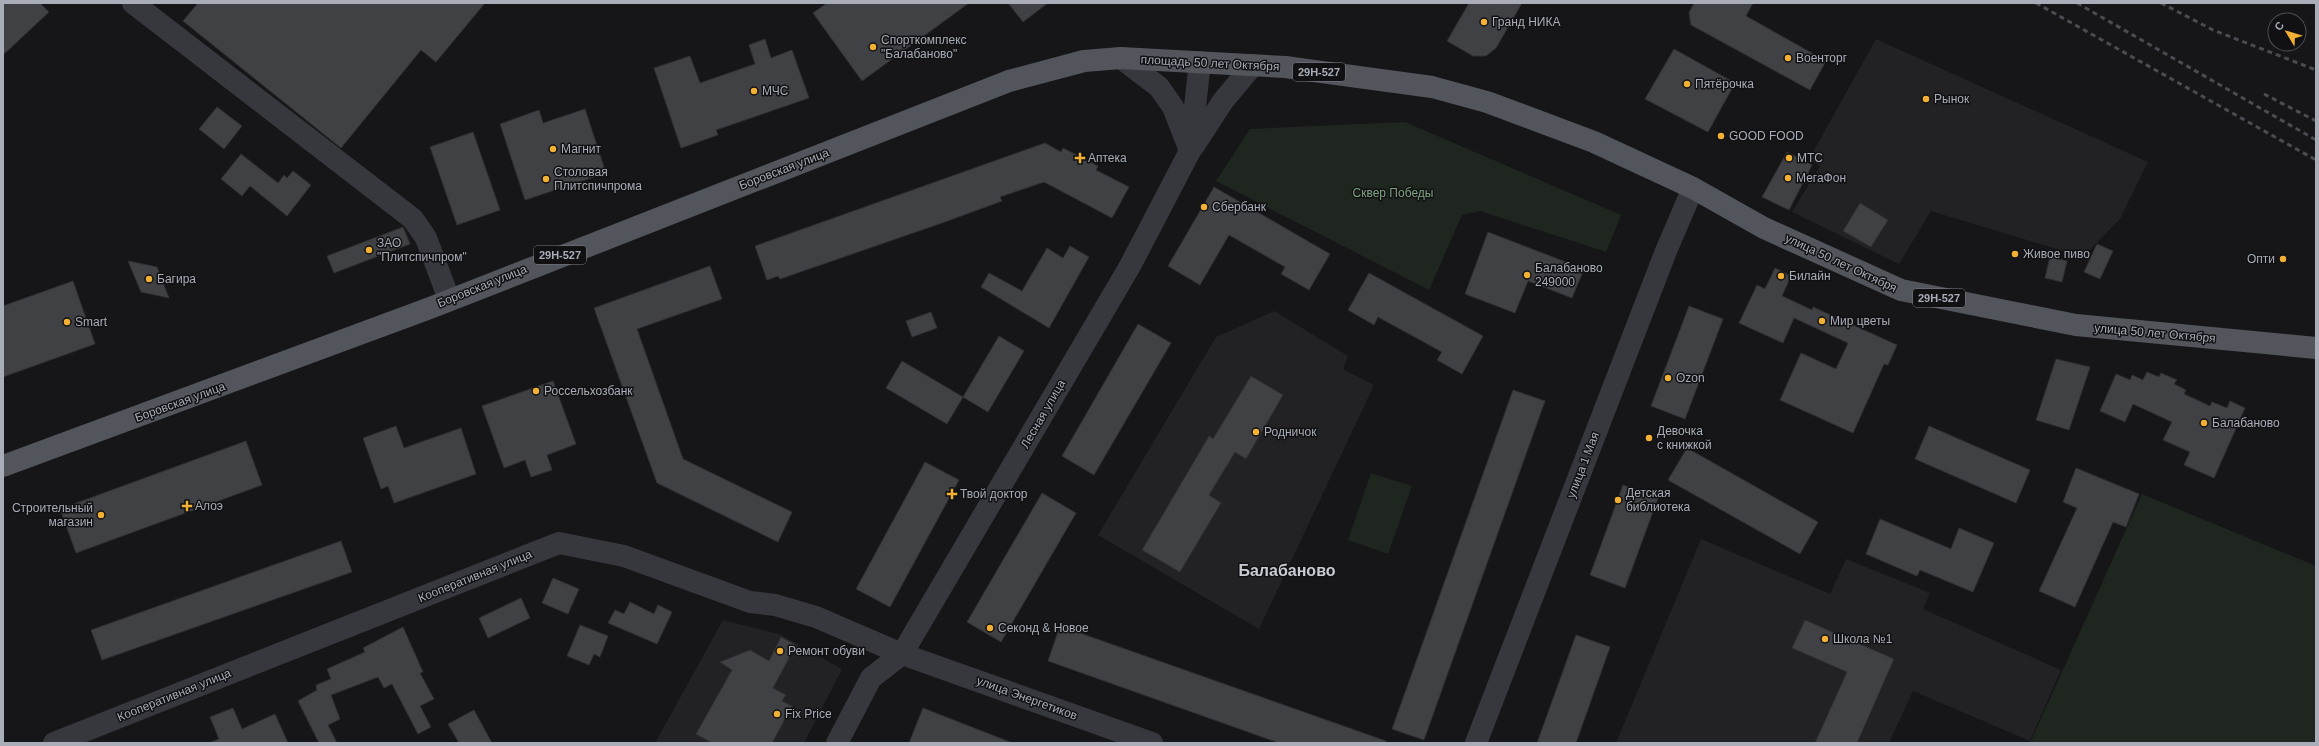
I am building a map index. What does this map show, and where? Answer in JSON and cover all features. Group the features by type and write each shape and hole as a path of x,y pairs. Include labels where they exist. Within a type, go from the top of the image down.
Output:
{"main road":[{"name":"Боровская улица","path":"3,466 257,373 1009,81 1076,62 1121,58"},
{"name":"площадь 50 лет Октября","path":"1121,58 1285,67 1432,87 1468,96 1556,126"},
{"name":"улица 50 лет Октября","path":"1556,126 1693,188 1764,228 1901,290 2076,325 2316,348"}],"street":[{"path":"133,3 413,219 426,238 449,299"},
{"path":"1121,58 1159,88 1173,107 1190,151"},
{"name":"Лесная улица","path":"837,743 871,678 902,654 1130,266 1190,151 1200,62"},
{"path":"1190,151 1223,101 1253,65"},
{"name":"улица 1 Мая","path":"1476,743 1666,251 1693,188"},
{"name":"Кооперативная улица","path":"54,743 559,543 624,556 750,602 775,605 816,617 902,654"},
{"name":"улица Энергетиков","path":"902,654 1152,743"}],"shaded area":[{"name":"Рынок","path":"1876,39 2148,162 2120,219 2083,257 1931,211 1899,264 1792,212 1820,166 1809,159"},
{"name":"Родничок","path":"1274,311 1348,356 1343,369 1374,385 1259,629 1098,535 1216,337"},
{"name":"Школа №1","path":"1701,539 1830,594 1846,559 1930,593 1923,609 2061,670 2030,741 1913,691 1889,743 1616,743"},
{"path":"723,620 779,634 842,669 804,743 655,743"}],"green space":[{"name":"Сквер Победы","path":"1405,122 1621,215 1606,252 1480,211 1462,215 1429,290 1216,181 1250,129"},
{"path":"1371,473 1412,486 1388,554 1348,540"},
{"path":"2142,494 2316,566 2316,743 2030,743"}],"building":[{"path":"3,3 40,3 49,12 3,55"},
{"path":"198,3 485,3 436,62 421,50 341,148 183,21"},
{"name":"Спорткомплекс \"Балабаново\"","path":"827,3 969,3 862,81 813,13"},
{"path":"1008,3 1048,3 1023,22"},
{"name":"Гранд НИКА","path":"1469,3 1522,3 1496,48 1486,56 1473,56 1447,41"},
{"path":"1694,3 1753,3 1746,16 1826,61 1810,90 1691,25 1689,13"},
{"name":"МЧС","path":"765,39 771,58 792,50 809,98 716,130 718,135 681,148 654,68 690,56 700,83 755,64 749,45"},
{"path":"1674,49 1735,83 1708,132 1645,99"},
{"path":"217,107 242,126 224,149 199,129"},
{"name":"Магнит","path":"585,109 606,173 525,200 500,124 539,110 543,123"},
{"path":"473,132 500,210 457,225 430,147"},
{"path":"1045,143 1061,152 1063,148 1098,166 1096,170 1129,187 1112,218 1044,182 1000,197 1002,201 942,223 780,279 778,276 767,280 755,246"},
{"path":"1787,152 1812,165 1789,210 1762,197"},
{"path":"241,154 278,183 284,175 287,178 293,171 311,185 287,216 250,186 242,196 221,179"},
{"path":"1214,187 1330,254 1309,290 1281,274 1285,267 1229,235 1200,285 1168,266"},
{"path":"1860,203 1888,220 1871,247 1843,231"},
{"name":"ЗАО \"Плитспичпром\"","path":"403,227 410,244 334,273 327,256"},
{"name":"Балабаново 249000","path":"1488,232 1584,269 1572,298 1528,281 1515,313 1465,294"},
{"path":"2097,244 2113,251 2100,279 2084,272"},
{"path":"1070,246 1089,257 1049,328 981,287 989,273 1022,291 1047,248 1063,258"},
{"path":"2050,257 2067,261 2062,282 2045,278"},
{"name":"Багира","path":"128,261 157,267 169,298 141,292"},
{"path":"710,266 722,299 637,329 683,459 792,512 778,542 657,483 594,308"},
{"path":"1775,268 1791,276 1782,296 1812,310 1813,307 1897,345 1888,365 1884,364 1853,433 1780,400 1801,353 1836,369 1848,343 1794,318 1783,343 1739,323 1757,285 1765,289"},
{"path":"1369,273 1483,336 1462,374 1437,360 1442,352 1378,317 1374,325 1348,310"},
{"path":"73,281 95,344 3,377 3,306"},
{"path":"1689,306 1723,319 1685,419 1651,406"},
{"path":"931,312 937,328 912,337 906,321"},
{"path":"1138,324 1171,343 1094,475 1062,456"},
{"path":"999,336 1024,351 988,412 963,397"},
{"path":"2056,359 2090,367 2069,430 2036,420"},
{"path":"902,361 963,397 947,424 886,388"},
{"path":"2147,372 2159,377 2161,373 2177,380 2174,384 2186,390 2184,394 2210,406 2212,402 2227,408 2230,401 2245,408 2214,478 2184,465 2190,452 2163,440 2172,422 2133,404 2125,422 2100,411 2116,374 2130,380 2132,375 2143,380"},
{"path":"1251,376 1283,395 1246,459 1235,452 1209,495 1221,503 1180,572 1142,550 1209,436 1213,439"},
{"path":"553,381 576,444 547,455 552,470 531,477 525,460 504,468 482,406"},
{"path":"1513,390 1545,401 1424,740 1392,729"},
{"path":"396,426 404,448 461,428 476,474 394,503 388,486 381,489 363,438"},
{"path":"1929,426 2030,470 2016,503 1915,459"},
{"path":"246,441 262,485 76,553 60,509"},
{"path":"1687,448 1818,522 1800,554 1668,480"},
{"path":"925,462 959,480 890,607 856,589"},
{"path":"2076,468 2139,494 2126,527 2113,522 2075,607 2039,591 2077,508 2063,502"},
{"path":"1623,485 1658,498 1625,588 1590,575"},
{"path":"1042,493 1076,513 1001,642 967,622"},
{"path":"1880,519 1951,549 1959,528 1994,543 1973,592 1920,570 1917,576 1866,554"},
{"path":"341,541 352,572 102,660 91,630"},
{"path":"553,578 579,589 568,614 542,603"},
{"path":"521,598 530,618 488,638 479,618"},
{"path":"630,602 654,614 658,605 672,612 657,644 608,623 615,610 624,614"},
{"path":"1805,620 1894,659 1857,743 1815,743 1847,672 1792,648"},
{"path":"580,625 608,636 600,657 594,654 589,665 567,656"},
{"path":"1060,626 1386,741 1386,743 1279,743 1048,661"},
{"path":"403,627 423,672 420,673 434,699 420,706 431,727 418,734 392,684 384,688 378,677 331,695 340,719 328,725 337,743 319,743 298,701 317,690 316,685 331,679 327,669 365,652 363,648"},
{"path":"1576,635 1610,647 1576,743 1537,743"},
{"path":"781,637 796,645 773,688 786,695 782,701 792,706 772,743 712,743 696,734 732,670 720,662 750,650 769,661"},
{"path":"233,708 242,729 275,714 288,743 209,743 219,739 210,717"},
{"path":"923,708 1010,742 1010,743 909,743"},
{"path":"474,710 492,743 459,743 448,724"}],"railway":[{"path":"2036,3 2316,160"},
{"path":"2077,3 2316,140"},
{"path":"2161,3 2213,30 2316,70"},
{"path":"2264,94 2316,121"}],"place":[{"name":"Гранд НИКА","path":"1484,22"},
{"name":"Спорткомплекс \"Балабаново\"","path":"873,47"},
{"name":"Военторг","path":"1788,58"},
{"name":"Пятёрочка","path":"1687,84"},
{"name":"МЧС","path":"754,91"},
{"name":"Рынок","path":"1926,99"},
{"name":"GOOD FOOD","path":"1721,136"},
{"name":"Магнит","path":"553,149"},
{"name":"Аптека","path":"1080,158"},
{"name":"МТС","path":"1789,158"},
{"name":"МегаФон","path":"1788,178"},
{"name":"Столовая Плитспичпрома","path":"546,179"},
{"name":"Сбербанк","path":"1204,207"},
{"name":"ЗАО \"Плитспичпром\"","path":"369,250"},
{"name":"Живое пиво","path":"2015,254"},
{"name":"Опти","path":"2283,259"},
{"name":"Балабаново 249000","path":"1527,275"},
{"name":"Билайн","path":"1781,276"},
{"name":"Багира","path":"149,279"},
{"name":"Мир цветы","path":"1822,321"},
{"name":"Smart","path":"67,322"},
{"name":"Ozon","path":"1668,378"},
{"name":"Россельхозбанк","path":"536,391"},
{"name":"Балабаново","path":"2204,423"},
{"name":"Родничок","path":"1256,432"},
{"name":"Девочка с книжкой","path":"1649,438"},
{"name":"Твой доктор","path":"952,494"},
{"name":"Детская библиотека","path":"1618,500"},
{"name":"Алоэ","path":"187,506"},
{"name":"Строительный магазин","path":"101,515"},
{"name":"Секонд & Новое","path":"990,628"},
{"name":"Школа №1","path":"1825,639"},
{"name":"Ремонт обуви","path":"780,651"},
{"name":"Fix Price","path":"777,714"}],"district":[{"name":"Балабаново","path":"1287,570"}]}
